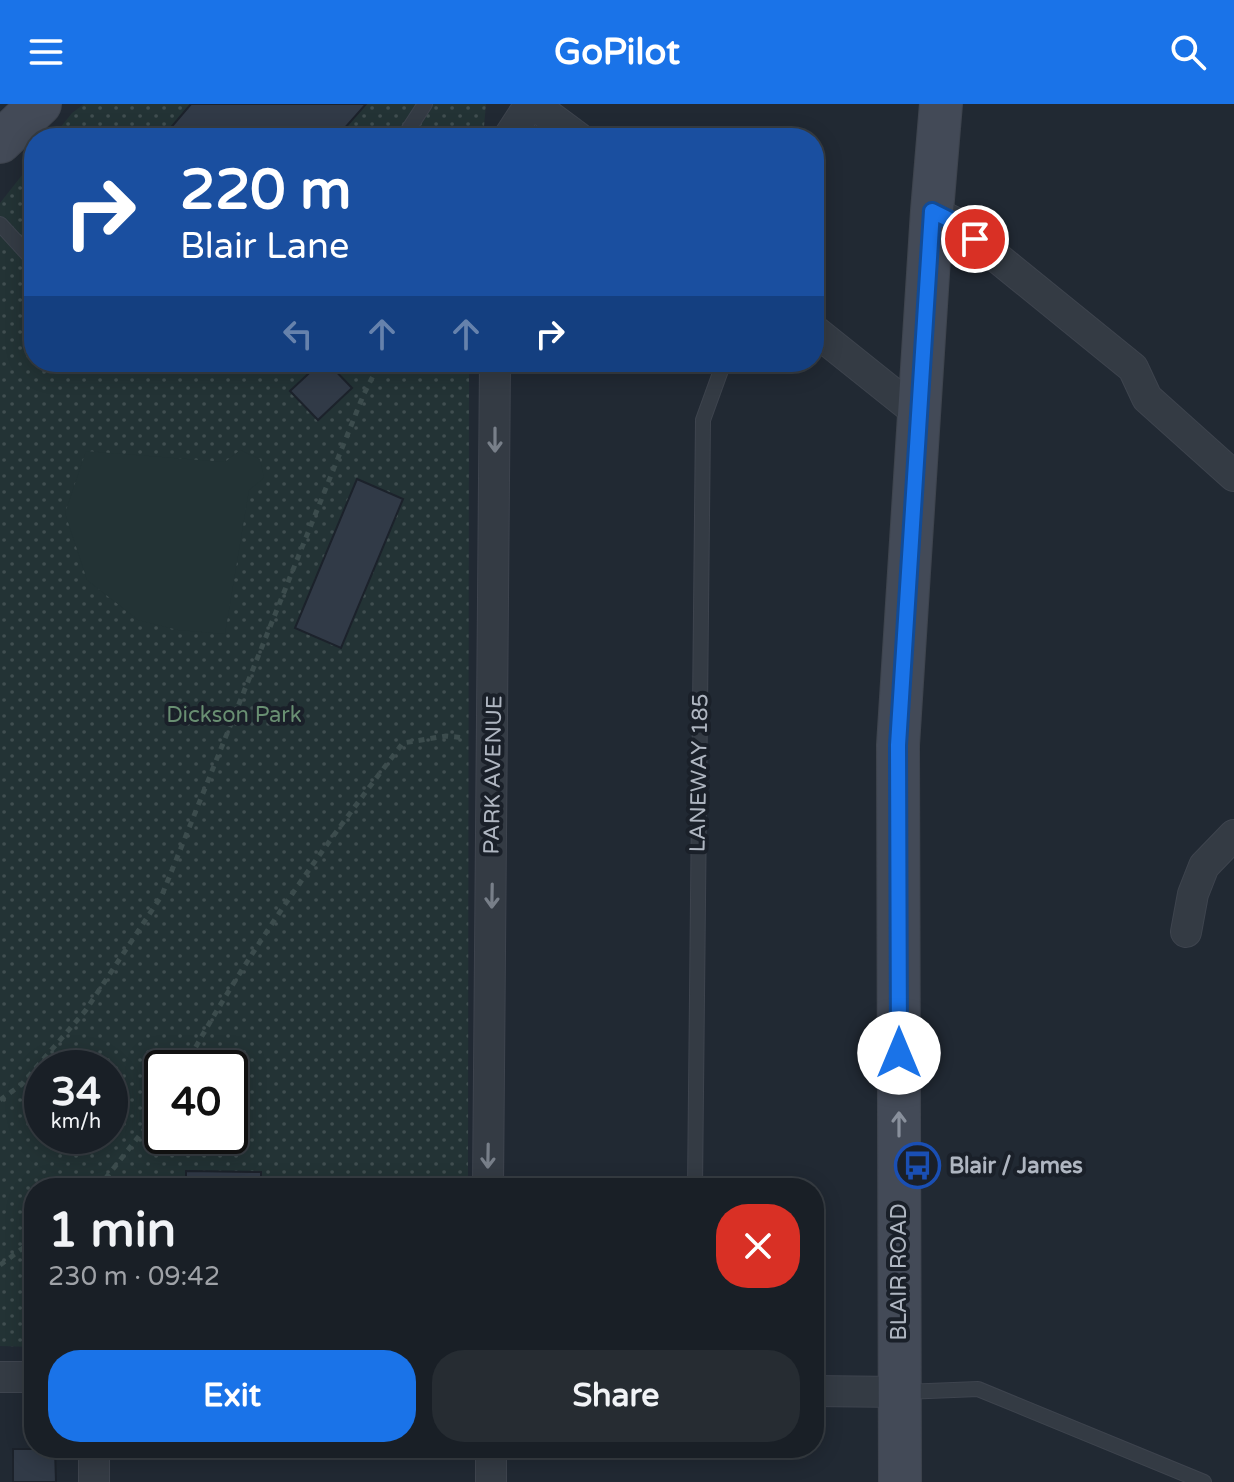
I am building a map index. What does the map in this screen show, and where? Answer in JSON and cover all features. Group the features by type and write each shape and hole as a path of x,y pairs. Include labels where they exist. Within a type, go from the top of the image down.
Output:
{"street":[{"path":"0,142 40,104"},
{"path":"515,128 532,104 565,128"},
{"name":"BLAIR ROAD","path":"900,1482 898,745 941,104"},
{"path":"932,211 952,221 1133,368 1147,398 1234,476"},
{"path":"824,338 919,414"},
{"name":"PARK AVENUE","path":"488,1178 495,372"},
{"path":"1186,932 1193,894 1204,866 1234,835"},
{"path":"0,1377 24,1377"},
{"path":"824,1391 899,1392"},
{"path":"94,1458 94,1482"},
{"path":"491,1458 491,1482"}],"lane":[{"path":"409,128 425,104"},
{"path":"0,224 24,250"},
{"name":"LANEWAY 185","path":"695,1178 703,420 720,372"},
{"path":"899,1392 978,1389 1204,1482"}],"path":[{"path":"0,1100 21,1085 86,1010 162,895 375,372"},
{"path":"194,1050 213,1015 321,850 403,743 446,736 494,741"},
{"path":"106,1178 144,1130"},
{"path":"0,1265 24,1247"}],"green space":[{"path":"84,104 486,104 484,128 60,128"},
{"name":"Dickson Park","path":"24,173 24,372 469,372 468,1178 24,1178 24,1347 0,1346 0,203"},
{"path":"240,450 260,459 264,478 249,490 225,634 178,630 138,620 87,580 65,513 86,451 225,462"}],"building":[{"path":"191,104 366,104 345,128 171,128"},
{"path":"310,372 337,372 352,388 318,420 290,391"},
{"path":"357,479 403,499 341,648 295,628"},
{"path":"186,1171 261,1172 261,1178 186,1178"},
{"path":"13,1449 24,1449 24,1458 55,1458 56,1482 13,1482"}],"place":[{"name":"Blair / James","path":"918,1166"}],"route":[{"path":"899,1053 898,745 932,211 952,221 975,239"}]}
